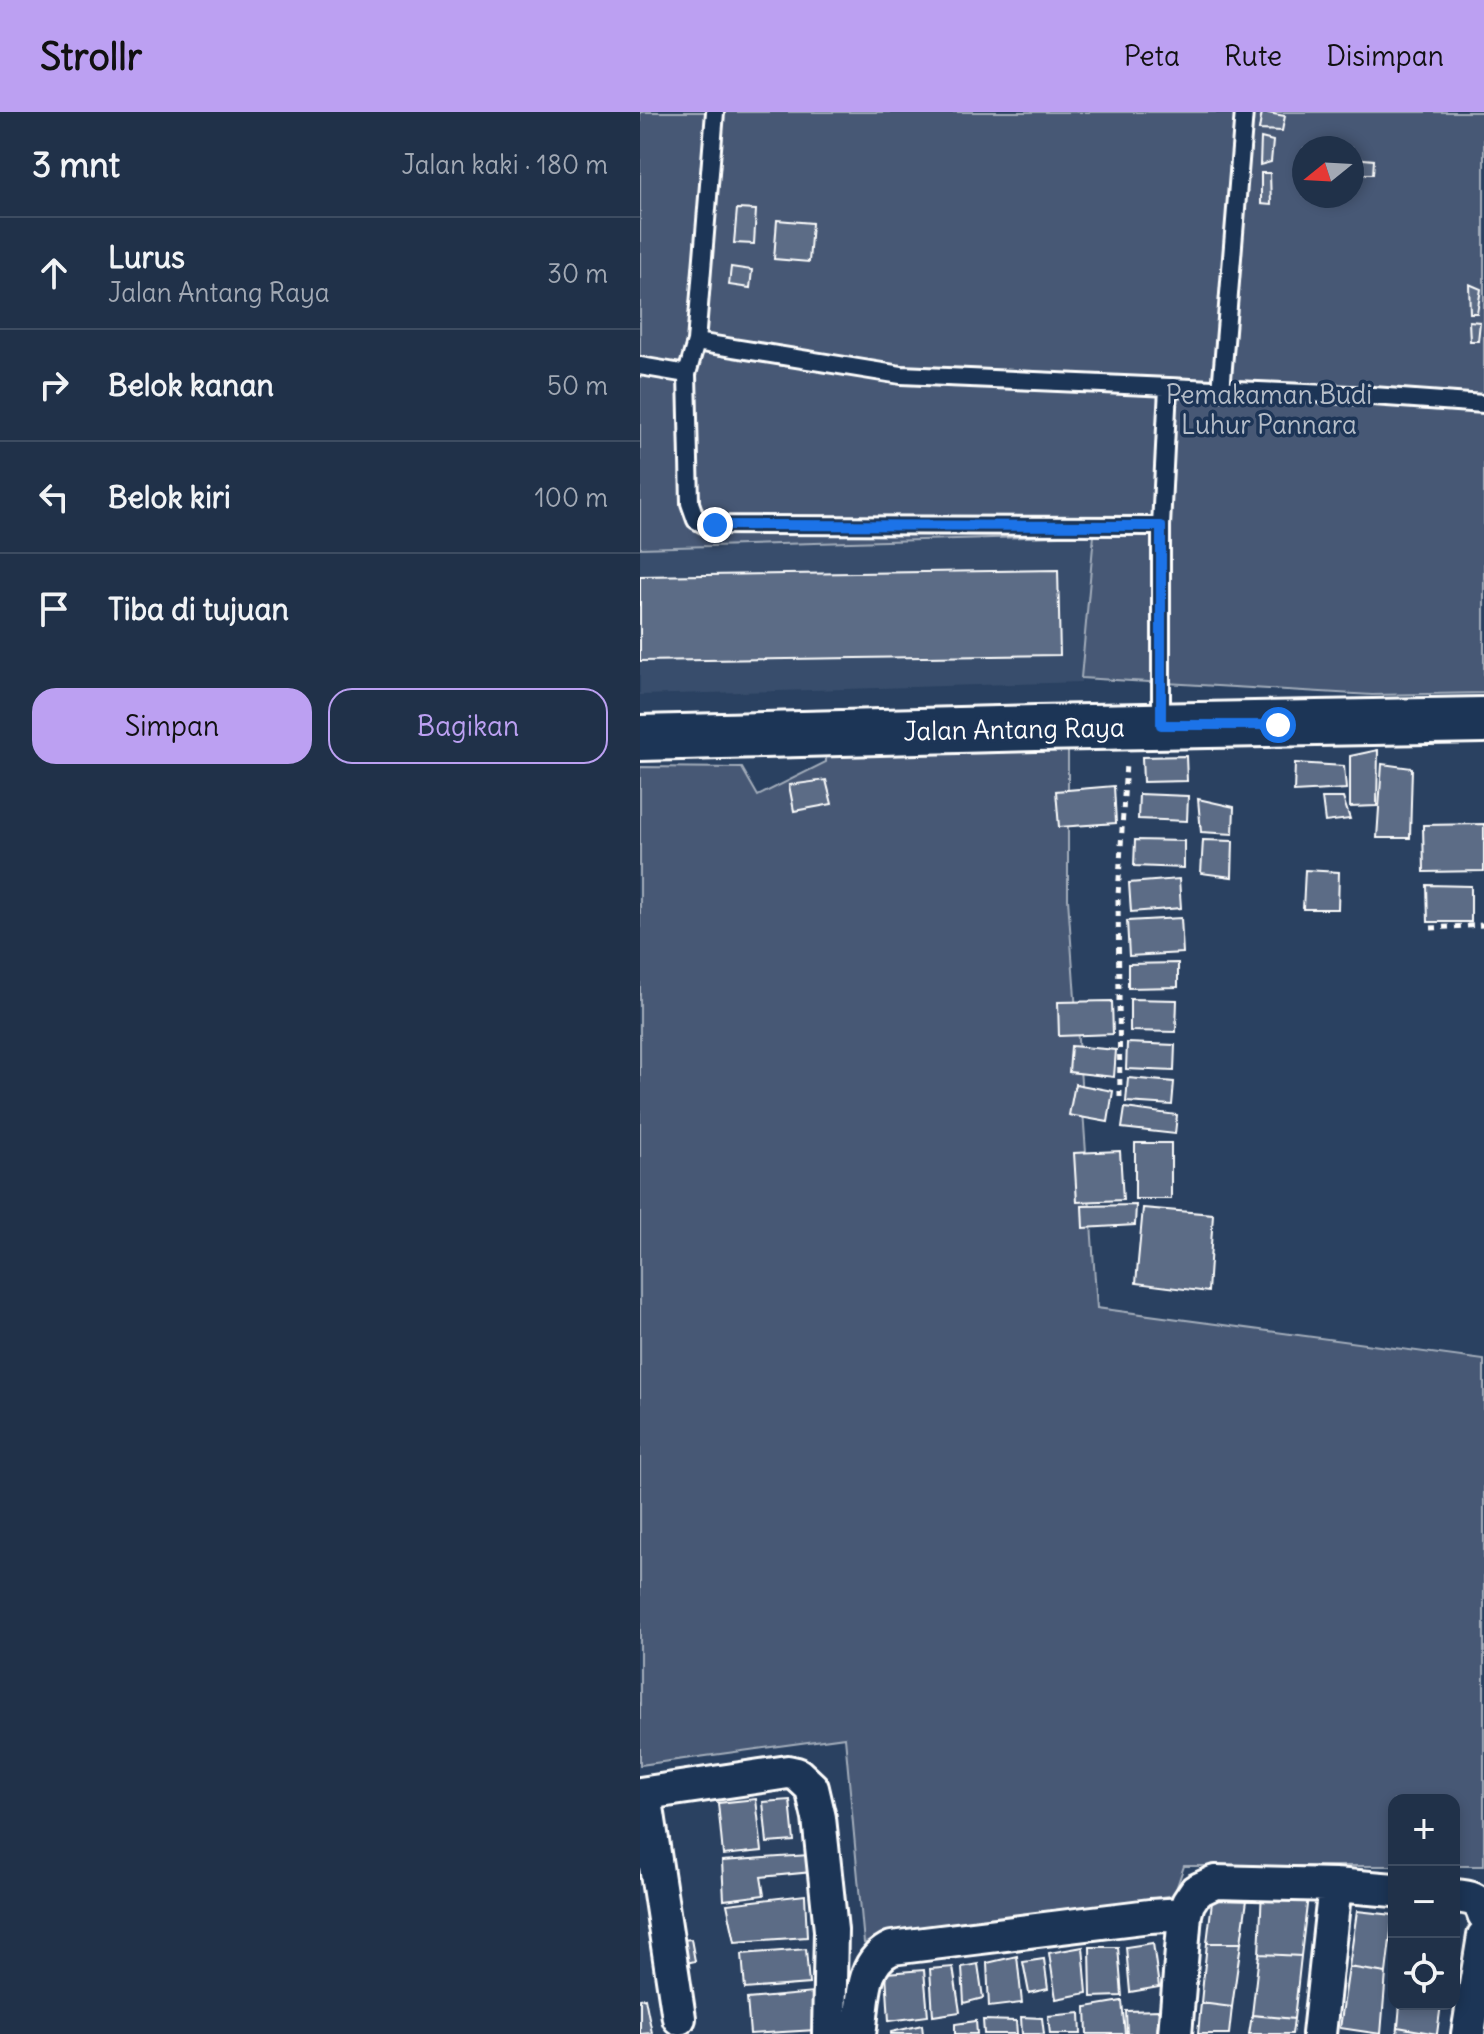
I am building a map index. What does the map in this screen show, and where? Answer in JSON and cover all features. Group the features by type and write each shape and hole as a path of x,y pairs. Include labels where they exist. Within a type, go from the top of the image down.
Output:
{"main road":[{"name":"Jalan Antang Raya","path":"640,738 1484,720"}],"street":[{"path":"679,2018 642,1794 788,1772 797,1774 812,1788 819,1818 831,1930 829,2034"},
{"path":"1175,2034 1185,1914 1196,1891 1215,1882 1388,1889"},
{"path":"1319,2034 1335,1885"},
{"path":"1460,1896 1470,1897 1480,1904 1484,1914"},
{"path":"859,2034 869,1967 879,1953 892,1948 1185,1914"},
{"path":"1468,2034 1484,1936"}],"lane":[{"path":"715,112 696,342 687,374 690,503 696,520 705,525 1161,526"},
{"path":"1221,391 1244,112"},
{"path":"696,342 901,375 1484,404"},
{"path":"640,366 687,374"},
{"path":"1144,726 1161,526 1168,388"}],"path":[{"path":"1120,1097 1118,896 1144,726"},
{"path":"1431,928 1484,925"}],"shaded area":[{"path":"1095,535 1081,682 640,695 640,548"}],"green space":[{"name":"Pemakaman Budi Luhur Pannara","path":"640,112 1484,112 1484,693 1372,695 1081,678 1094,535 640,548"},
{"path":"1068,744 1068,899 1097,1308 1484,1360 1484,1866 1460,1866 1460,1794 1388,1794 1388,1866 1184,1866 1174,1895 864,1943 845,1737 640,1765 640,767 742,768 758,796 826,762 826,751"}],"building":[{"path":"1262,112 1285,116 1282,131 1259,130"},
{"path":"1261,138 1273,141 1271,162 1260,165"},
{"path":"1364,159 1374,160 1373,174 1364,174"},
{"path":"1261,173 1270,173 1271,205 1261,204"},
{"path":"737,209 756,210 754,244 734,243"},
{"path":"777,220 812,223 809,262 774,259"},
{"path":"731,267 752,270 750,288 729,285"},
{"path":"1469,284 1481,289 1477,313 1470,313"},
{"path":"1469,321 1480,322 1478,341 1470,341"},
{"path":"1058,570 1060,655 640,661 640,576"},
{"path":"1378,750 1377,806 1350,807 1350,756"},
{"path":"1186,756 1187,781 1143,782 1142,757"},
{"path":"1295,763 1344,766 1346,789 1294,792"},
{"path":"1382,764 1412,768 1410,838 1377,838"},
{"path":"826,780 832,804 794,811 789,785"},
{"path":"1114,786 1116,823 1059,827 1056,791"},
{"path":"1139,794 1188,796 1187,821 1138,819"},
{"path":"1322,798 1343,798 1350,819 1325,822"},
{"path":"1198,799 1234,807 1233,834 1201,832"},
{"path":"1484,824 1484,871 1424,872 1423,825"},
{"path":"1135,840 1184,841 1184,868 1134,866"},
{"path":"1203,840 1233,841 1232,877 1201,873"},
{"path":"1305,870 1339,872 1338,909 1303,909"},
{"path":"1179,879 1181,908 1131,912 1129,883"},
{"path":"1427,885 1471,886 1471,922 1428,922"},
{"path":"1181,918 1183,953 1129,956 1127,921"},
{"path":"1178,963 1178,987 1128,988 1128,964"},
{"path":"1130,999 1177,1000 1176,1032 1130,1031"},
{"path":"1112,1001 1113,1034 1059,1036 1058,1002"},
{"path":"1127,1043 1175,1045 1174,1071 1126,1069"},
{"path":"1071,1046 1116,1050 1114,1077 1069,1072"},
{"path":"1128,1078 1174,1082 1172,1105 1126,1102"},
{"path":"1075,1084 1113,1091 1108,1122 1069,1115"},
{"path":"1125,1108 1177,1115 1175,1134 1122,1128"},
{"path":"1135,1143 1171,1143 1171,1199 1135,1199"},
{"path":"1120,1151 1123,1200 1077,1202 1074,1153"},
{"path":"1136,1205 1135,1225 1083,1228 1082,1206"},
{"path":"1143,1208 1213,1214 1208,1292 1136,1283"},
{"path":"756,1799 762,1851 723,1855 718,1803"},
{"path":"790,1800 794,1841 767,1843 763,1802"},
{"path":"809,1855 812,1872 761,1877 764,1895 724,1900 722,1861"},
{"path":"1214,1885 1248,1893 1241,1943 1207,1943"},
{"path":"1262,1890 1308,1896 1301,1956 1259,1954"},
{"path":"805,1895 807,1937 735,1942 727,1904"},
{"path":"1357,1911 1388,1914 1386,1973 1349,1967"},
{"path":"691,1939 695,1961 678,1965 674,1941"},
{"path":"1153,1943 1159,1987 1130,1992 1126,1947"},
{"path":"1207,1943 1241,1943 1232,2007 1201,2003"},
{"path":"1083,1947 1087,1993 1056,1999 1049,1953"},
{"path":"1090,1947 1118,1947 1122,1996 1091,1997"},
{"path":"806,1949 809,1984 745,1989 742,1954"},
{"path":"1259,1954 1301,1956 1294,2019 1252,2015"},
{"path":"1017,1956 1022,2003 989,2007 987,1963"},
{"path":"1044,1959 1048,1989 1029,1993 1023,1962"},
{"path":"978,1964 983,1998 964,2003 962,1967"},
{"path":"953,1967 960,2012 933,2016 930,1969"},
{"path":"1349,1967 1386,1973 1381,2034 1340,2028"},
{"path":"924,1970 928,2016 889,2021 886,1973"},
{"path":"813,1993 816,2030 750,2034 747,1999"},
{"path":"645,1998 652,2033 640,2034 640,1999"},
{"path":"1122,2001 1125,2034 1087,2034 1086,2007"},
{"path":"1201,2003 1232,2007 1229,2034 1198,2034"},
{"path":"1159,2010 1157,2034 1127,2034 1126,2011"},
{"path":"1399,2010 1440,2010 1437,2034 1398,2027"},
{"path":"1080,2013 1081,2034 1050,2034 1048,2016"},
{"path":"1252,2015 1294,2019 1292,2034 1249,2034"},
{"path":"1021,2017 1042,2018 1044,2034 1022,2034"},
{"path":"983,2020 1016,2021 1017,2034 984,2034"},
{"path":"976,2021 977,2034 955,2034 955,2024"},
{"path":"922,2025 923,2034 891,2034 891,2032"},
{"path":"1398,2027 1436,2034 1397,2034"}],"route":[{"path":"715,525 1161,526 1161,725 1278,725"}]}
